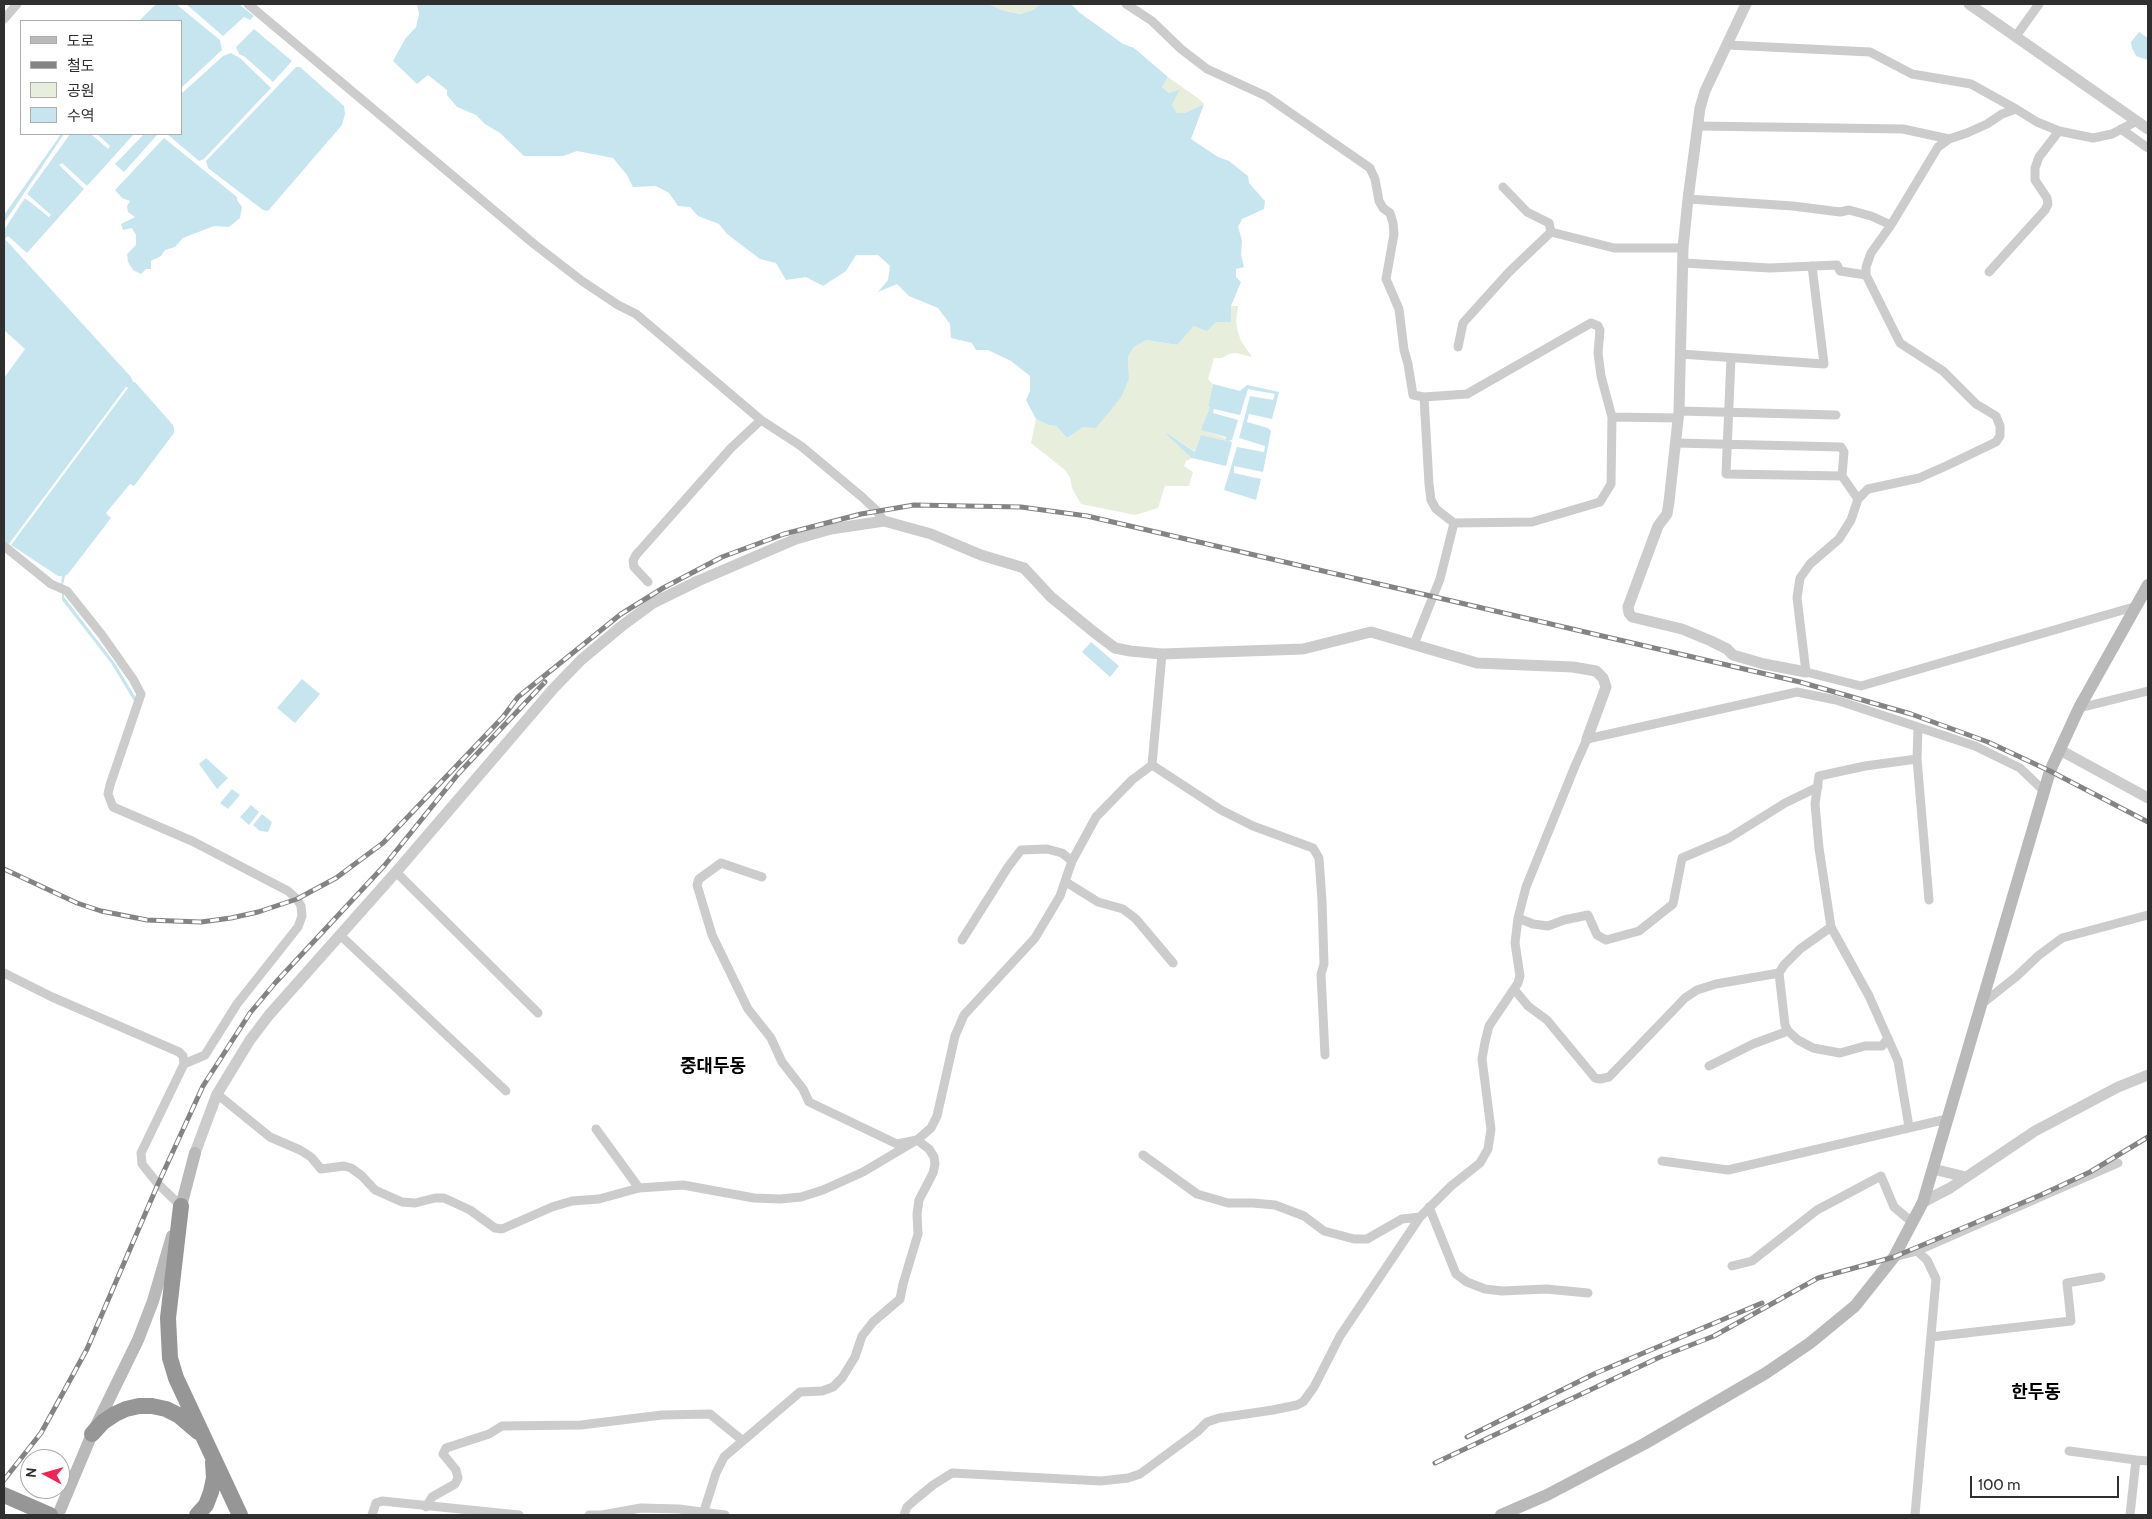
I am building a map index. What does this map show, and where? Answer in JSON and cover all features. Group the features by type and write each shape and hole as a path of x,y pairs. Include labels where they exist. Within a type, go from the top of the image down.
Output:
{"highway":[{"path":"181,1206 168,1318 170,1358 176,1378 240,1515"},
{"path":"92,1434 103,1422 121,1411 139,1406 166,1409 191,1425 210,1448 214,1478 206,1506 197,1515"},
{"path":"4,1494 50,1515"}],"main road":[{"path":"1501,1515 1547,1495 1644,1444 1766,1373 1810,1343 1855,1306 1894,1257 1923,1202 2050,770 2079,708 2138,606 2148,585"},
{"path":"58,1515 92,1434 138,1340 181,1206 195,1153"}],"street":[{"path":"4,19 17,4"},
{"path":"248,4 534,244 582,281 618,305 636,314 761,420 801,446 862,497 876,510 884,521"},
{"path":"1126,4 1152,21 1181,49 1207,69 1266,96 1370,168 1375,179 1379,201 1383,208 1390,213 1393,223 1394,234 1386,279 1399,309 1404,350 1413,395 1467,394 1591,323 1598,326 1600,330 1598,353 1600,376 1612,417 1611,484 1600,502 1532,522 1454,523 1436,509 1431,500 1424,396"},
{"path":"1746,4 1705,91 1698,126 1688,199 1684,248 1678,415 1667,514 1658,526 1628,608 1628,613 1632,617 1682,629 1748,660 1861,686 2138,606"},
{"path":"1969,4 2148,129"},
{"path":"2016,36 2038,4"},
{"path":"1728,45 1870,52 1912,74 1971,84 2037,122 2059,131 2093,138 2112,134 2137,121"},
{"path":"1806,672 1796,598 1800,578 1810,564 1839,539 1851,520 1858,499 1868,489 1919,478 1996,442 2000,436 2000,426 1996,416 1976,404 1943,371 1900,343 1866,276 1871,253 1938,147 1949,138 1967,133 1987,124 2002,114 2016,109"},
{"path":"1698,126 1903,129 1949,138"},
{"path":"2121,129 2148,148"},
{"path":"1988,272 2045,210 2048,204 2047,198 2035,180 2035,168 2039,157 2059,131"},
{"path":"1503,188 1527,212 1550,223 1551,232"},
{"path":"1688,199 1793,206 1840,212 1849,210 1871,216 1890,225"},
{"path":"1551,232 1614,248 1684,248"},
{"path":"1458,347 1463,323 1509,272 1551,232"},
{"path":"1684,263 1770,268 1837,265 1840,271 1866,276"},
{"path":"1680,354 1824,364 1812,266"},
{"path":"1731,358 1727,412 1726,474 1842,476"},
{"path":"1612,417 1727,412 1836,415"},
{"path":"648,582 634,567 636,555 731,448 761,420"},
{"path":"1676,442 1840,447 1844,452 1842,476 1858,499"},
{"path":"195,1153 217,1094 250,1040 269,1015 396,872 553,689 581,660 623,625 669,594 796,539 831,529 884,521 931,534 981,555 1024,568 1063,607 1115,648 1130,651 1162,654 1302,649 1371,632 1477,662 1573,667 1596,671 1603,678 1606,687 1587,739 1574,766 1526,887 1518,918 1515,943 1520,976 1518,984 1488,1026 1484,1042 1482,1058 1483,1078 1491,1129 1488,1148 1480,1163 1420,1217 1340,1336 1314,1387 1303,1402 1207,1422 1197,1432 1140,1474 1128,1478 1101,1481 952,1473 932,1485 907,1507 904,1515"},
{"path":"1414,644 1440,579 1454,523"},
{"path":"4,546 51,584 67,591 102,635 133,679 141,694 110,785 108,800 113,807 192,841 288,891 297,899 301,906 302,916 298,928 237,1004 205,1055 184,1064"},
{"path":"217,1094 270,1137 311,1157 321,1169 344,1166 351,1168 362,1176 375,1190 402,1202 415,1203 435,1198 444,1198 470,1210 502,1230 552,1207 572,1201 599,1199 639,1188 683,1185 754,1198 780,1199 801,1197 823,1190 863,1172 917,1140 931,1128 937,1116 955,1036 964,1015 1036,938 1060,896 1072,861 1096,817 1132,780 1152,765 1162,654"},
{"path":"2079,708 2148,691"},
{"path":"1587,739 1797,692 1836,700 1975,746 2020,768 2045,792"},
{"path":"1918,727 1917,759 1928,900"},
{"path":"2060,750 2148,798"},
{"path":"1909,1127 1898,1061 1869,996 1831,927 1819,848 1816,804 1819,776 1866,766 1917,759"},
{"path":"1152,765 1221,810 1253,826 1313,848 1319,858 1324,964 1321,974 1325,1055"},
{"path":"1518,918 1533,924 1548,926 1564,920 1588,915 1597,935 1606,940 1639,931 1673,904 1682,858 1728,838 1785,803 1818,787"},
{"path":"962,940 1008,867 1021,850 1047,849 1062,853 1072,861"},
{"path":"704,1511 716,1473 724,1457 800,1392 822,1391 833,1387 842,1378 855,1357 862,1336 874,1322 900,1299 902,1284 918,1234 917,1214 919,1200 933,1173 935,1164 934,1156 929,1149 917,1140 897,1144 808,1102 803,1089 782,1062 771,1038 748,1009 712,935 697,885 698,879 721,863 762,878"},
{"path":"396,872 538,1013"},
{"path":"1066,882 1098,902 1123,909 1136,919 1173,963"},
{"path":"1983,1002 2062,938 2148,915"},
{"path":"1831,927 1800,949 1784,965 1779,973 1785,1025 1788,1031 1813,1048 1840,1053 1865,1046 1882,1046 1888,1038"},
{"path":"340,935 506,1091"},
{"path":"4,972 52,997 179,1052 183,1056 184,1064 142,1153 142,1164 158,1184 181,1206"},
{"path":"1514,989 1528,1006 1547,1020 1595,1078 1600,1079 1609,1077 1685,998 1697,990 1716,984 1779,973"},
{"path":"1709,1066 1752,1044 1788,1031"},
{"path":"1923,1202 1966,1177 2035,1131 2118,1087 2148,1075"},
{"path":"1662,1161 1728,1170 1947,1118"},
{"path":"596,1130 639,1188"},
{"path":"1143,1155 1197,1194 1228,1204 1253,1203 1275,1205 1304,1216 1324,1231 1354,1240 1367,1239 1402,1218 1420,1217"},
{"path":"1894,1257 1917,1251 2118,1162"},
{"path":"1933,1169 1966,1177"},
{"path":"1732,1266 1752,1261 1818,1210 1882,1176 1894,1207 1913,1223"},
{"path":"1429,1207 1456,1274 1467,1282 1485,1289 1502,1291 1546,1290 1588,1293"},
{"path":"1915,1515 1936,1280 1927,1260 1917,1251"},
{"path":"1931,1337 2071,1321 2067,1284 2100,1277"},
{"path":"426,1507 432,1497 455,1484 458,1478 456,1470 442,1454 446,1448 489,1434 502,1426 581,1425 662,1414 710,1414 742,1440"},
{"path":"2069,1451 2148,1461"},
{"path":"2130,1515 2136,1460"},
{"path":"372,1515 376,1504 382,1501 519,1515"},
{"path":"589,1515 602,1515 641,1508 704,1511 725,1515"}],"green space":[{"path":"988,4 1040,4 1033,10 1020,14 1005,11"},
{"path":"1168,77 1204,104 1185,113 1177,113 1172,105 1179,89 1169,93 1162,87"},
{"path":"1231,306 1238,306 1236,322 1238,332 1241,341 1252,357 1236,353 1222,358 1214,358 1208,379 1213,384 1208,406 1210,407 1202,430 1226,438 1226,441 1196,452 1167,433 1192,456 1192,458 1186,461 1184,466 1193,472 1189,486 1165,486 1158,508 1135,515 1081,504 1065,470 1031,443 1036,419 1048,425 1056,426 1067,438 1104,416 1122,396 1129,379 1128,357 1134,347 1146,340 1177,345 1194,326"}],"water":[{"path":"156,4 176,4 220,40 222,50 182,87 182,20 140,20"},
{"path":"186,4 239,4 254,16 250,20 244,17 223,36"},
{"path":"417,4 988,4 1005,11 1020,14 1033,10 1040,4 1071,4 1080,13 1123,44 1134,48 1168,77 1162,87 1169,93 1180,89 1172,105 1177,113 1185,113 1204,104 1191,139 1218,157 1229,161 1248,176 1249,183 1265,201 1264,209 1242,219 1238,227 1242,240 1241,255 1244,267 1236,269 1236,277 1241,282 1231,306 1231,322 1216,322 1207,331 1194,326 1177,345 1146,340 1134,347 1128,357 1129,379 1122,396 1096,428 1083,427 1067,438 1056,426 1048,425 1036,419 1026,400 1030,391 1030,376 1011,361 988,350 976,350 972,343 951,338 950,324 938,308 909,296 897,284 878,292 888,280 890,266 878,255 856,255 846,271 823,286 806,277 786,280 776,263 760,259 727,234 719,224 698,216 690,207 678,206 669,193 656,186 633,187 627,175 613,158 577,151 563,156 524,156 500,133 485,124 476,115 457,107 447,95 447,90 428,75 417,84 393,61 405,39 416,27 419,14"},
{"path":"254,29 292,61 273,82 239,54 236,47"},
{"path":"2139,32 2148,38 2148,60 2136,56 2132,48 2131,42"},
{"path":"231,53 240,58 271,88 204,159 199,161 168,135 182,135 182,93 223,56"},
{"path":"296,67 300,67 344,106 345,114 342,125 268,211 263,210 208,168 206,161"},
{"path":"60,135 63,135 4,223 4,215"},
{"path":"69,135 92,135 108,149 110,146 98,135 133,135 87,186 62,163 59,165 84,189 27,253 8,236 5,239 131,377 133,382 173,425 174,429 174,433 134,486 130,484 106,513 111,518 65,576 63,585 61,584 62,576 58,576 11,545 128,388 126,387 9,544 4,541 4,378 25,349 4,330 4,230 25,198 49,217 51,215 27,194"},
{"path":"143,135 157,135 124,172 115,164"},
{"path":"164,138 237,197 242,207 240,218 229,227 214,226 183,238 175,247 165,250 161,256 151,261 151,269 146,269 141,274 133,270 128,262 127,254 136,245 136,235 132,228 123,230 121,224 135,217 128,212 127,206 130,201 122,198 115,190"},
{"path":"1213,384 1240,391 1247,385 1279,392 1272,419 1249,414 1247,422 1268,428 1271,431 1263,472 1234,466 1234,473 1261,479 1256,500 1224,490 1237,447 1264,452 1265,446 1239,438 1250,396 1273,400 1275,394 1248,389 1240,415 1214,409 1213,413 1238,420 1232,440 1229,440 1232,443 1226,466 1192,458 1166,434 1195,452 1201,435 1226,441 1226,437 1201,430 1210,407 1208,406"},
{"path":"62,591 64,592 64,597 114,662 136,698 134,701 111,663 62,600"},
{"path":"1091,642 1119,666 1110,677 1082,652"},
{"path":"302,679 320,694 295,723 277,708"},
{"path":"206,758 228,778 217,789 199,764"},
{"path":"232,789 240,795 228,809 220,803"},
{"path":"251,805 259,812 249,825 240,817"},
{"path":"262,814 272,822 268,832 260,831 253,825"}],"railway":[{"path":"4,869 77,903 101,911 147,920 201,922 231,918 258,912 297,899 336,878 383,843 503,717 518,697 621,614 663,588 722,557 784,534 861,514 914,505 1021,507 1087,516 1800,682 1911,714 1988,742 2050,771 2148,822"},
{"path":"4,1480 41,1433 87,1349 158,1184 203,1086 250,1013 276,982 384,866 459,773 545,682"},
{"path":"1435,1463 1660,1357 1714,1336 1818,1278 1894,1257 2041,1195 2090,1172 2148,1137"},
{"path":"1467,1437 1596,1373 1762,1303"}],"district":[{"name":"중대두동","path":"713,1067"},
{"name":"한두동","path":"2036,1393"}]}
